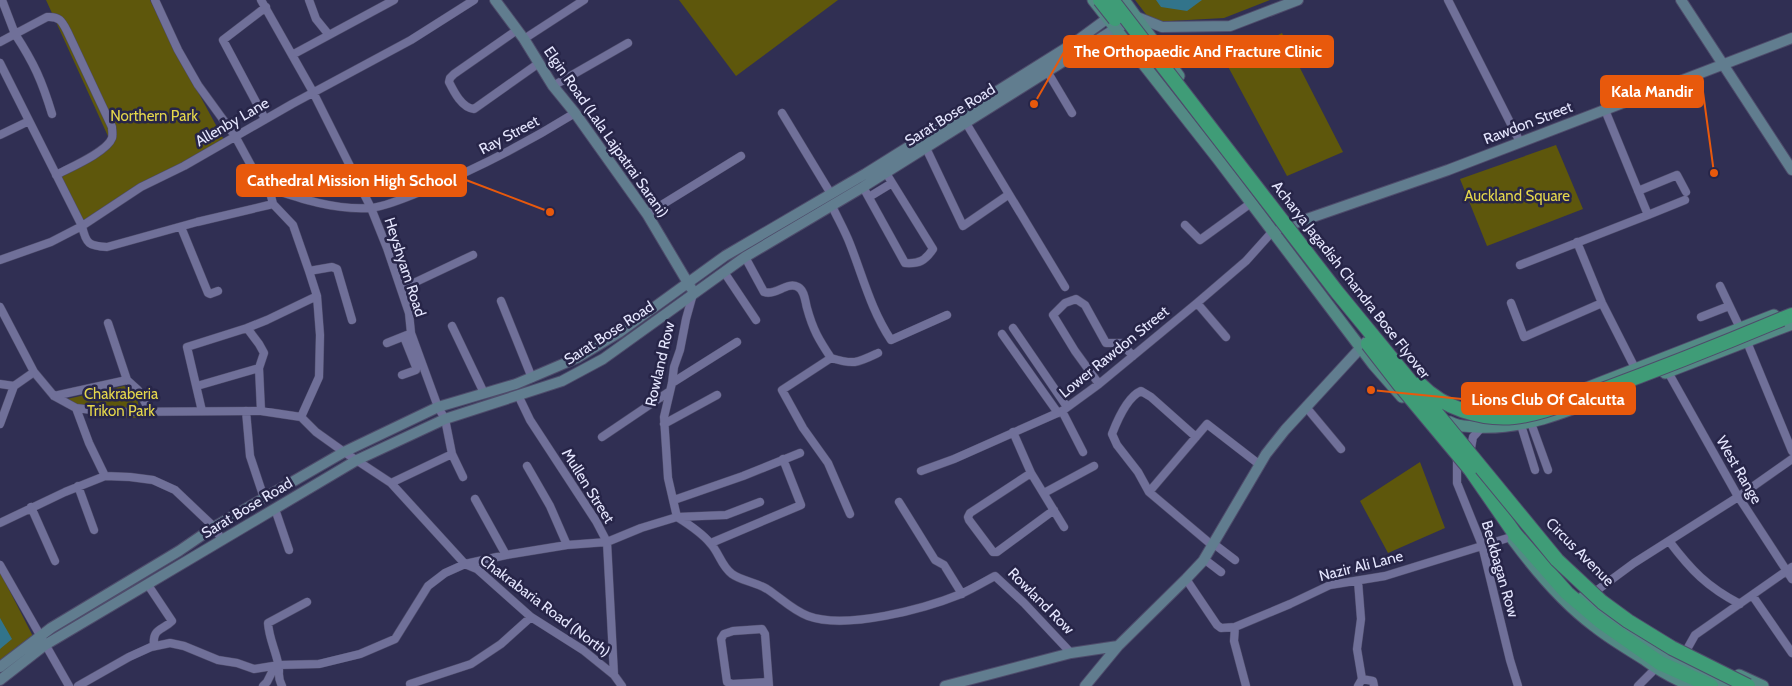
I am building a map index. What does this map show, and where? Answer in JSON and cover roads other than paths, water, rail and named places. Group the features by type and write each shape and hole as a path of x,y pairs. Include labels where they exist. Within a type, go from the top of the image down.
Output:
{"highway":[{"name":"Acharya Jagadish Chandra Bose Flyover","path":"1100,0 1211,140 1399,384 1470,469"},
{"name":"Acharya Jagadish Chandra Bose Flyover","path":"1112,0 1360,319 1539,539 1602,602 1654,639 1748,686"},
{"path":"1360,319 1424,388 1446,403 1464,411 1482,415 1513,417 1533,414 1790,320"},
{"path":"1470,469 1515,534 1567,593 1600,621 1660,663 1711,686"}],"main road":[{"name":"Elgin Road (Lala Lajpatrai Sarani)","path":"495,0 524,39 553,86 575,113 646,214 688,283"},
{"path":"1093,0 1273,231 1373,364 1457,460 1526,558 1593,626 1672,678 1692,686"},
{"path":"1137,17 1162,27 1230,26 1298,0"},
{"path":"1681,0 1792,170"},
{"path":"0,667 43,641 51,628 179,551 214,527 344,452 438,407 532,378 577,358 620,332 725,256 831,194 1074,43 1126,2"},
{"name":"Circus Avenue","path":"1126,2 1157,47 1290,224 1386,347 1450,422 1550,546 1596,591 1645,627 1686,651 1763,686"},
{"name":"Sarat Bose Road","path":"0,680 43,641 148,585 357,460 445,419 562,381 602,358 745,257 886,173 1047,71 1137,17"},
{"name":"Rawdon Street","path":"1273,231 1420,180 1792,38"},
{"path":"688,283 694,292"},
{"path":"1424,424 1438,410 1508,411 1524,409 1566,396 1777,314 1790,320"},
{"path":"1436,437 1450,422 1460,426 1496,428 1526,424 1556,415 1747,342 1790,320"},
{"path":"1085,686 1118,646 1204,559 1260,465 1285,430 1361,347 1376,334"},
{"name":"Acharya Jagadish Chandra Bose Flyover","path":"1470,469 1564,582 1627,632 1656,650 1728,686"},
{"path":"945,686 1071,653 1118,646"}],"street":[{"path":"2,0 15,34 39,74 52,114"},
{"path":"0,307 34,372 54,396 76,408 108,412 261,411 301,418 319,377 320,335 316,296 309,271 292,225 274,204 269,188 253,169 235,136 198,85 178,50 155,0"},
{"path":"309,0 316,18 329,35"},
{"path":"292,55 394,0"},
{"name":"Allenby Lane","path":"0,260 51,242 82,226 141,187 184,166 313,92 411,40 474,0"},
{"path":"524,39 584,0"},
{"path":"1448,0 1520,142"},
{"name":"Heyshyam Road","path":"265,119 223,40 264,4 313,92 371,208 409,313 408,335 419,365 445,419 452,454 463,477"},
{"path":"0,42 47,18 53,17 62,21 112,126 112,139 104,149 56,175"},
{"path":"517,30 454,74 449,82 452,87 468,109 474,109 539,64"},
{"path":"553,86 628,43"},
{"path":"0,63 82,226 85,239 92,246 107,247 274,204"},
{"path":"1047,71 1072,113"},
{"path":"1604,110 1648,215"},
{"name":"Ray Street","path":"371,208 407,197 481,166 527,142 575,113"},
{"path":"782,114 831,194"},
{"path":"0,135 29,121"},
{"path":"966,123 1008,196 1065,287"},
{"path":"926,148 963,226 1008,196"},
{"path":"646,214 741,156"},
{"path":"863,187 905,263 917,264 926,259 933,250 886,173"},
{"path":"1520,265 1648,215 1686,196 1677,175 1638,191"},
{"path":"869,196 892,183"},
{"path":"269,188 302,199 334,206 371,208"},
{"path":"1185,226 1200,240 1251,203"},
{"path":"832,206 850,244 874,308 891,340 947,315"},
{"path":"181,227 208,293 218,291"},
{"name":"Lower Rawdon Street","path":"921,471 954,459 1062,410 1099,384 1197,303 1246,261 1273,231"},
{"path":"1577,242 1602,303 1641,382"},
{"path":"401,290 473,255"},
{"path":"745,257 764,292 774,292 792,286 797,286 803,292 813,330 831,358 849,364 878,353"},
{"path":"309,271 336,268 352,320"},
{"path":"724,272 756,320"},
{"path":"1720,286 1740,328"},
{"name":"Rowland Row","path":"694,292 674,367 664,417 668,478 677,517 711,543 723,565 730,573 768,590 782,602 806,616 845,621 877,617 920,607 962,594 995,576 1024,603 1071,653"},
{"path":"202,411 187,347 247,328 316,296"},
{"path":"1099,384 1075,351 1053,315 1065,303 1076,300 1085,305 1106,343 1121,343 1133,356"},
{"path":"501,301 532,378"},
{"path":"1197,303 1226,337"},
{"path":"1511,304 1524,337 1602,303"},
{"path":"1701,318 1729,306"},
{"path":"108,323 127,380 138,390 150,412"},
{"path":"452,326 484,393"},
{"path":"247,328 264,353 260,368 261,411"},
{"path":"1013,328 1062,410 1083,452"},
{"path":"1002,334 1062,410"},
{"path":"387,344 408,335"},
{"path":"602,437 737,342"},
{"path":"1747,342 1792,451"},
{"path":"831,358 782,390 803,428 828,463 850,514"},
{"path":"402,376 416,370 419,365"},
{"path":"197,386 260,368"},
{"path":"0,424 14,386 34,372"},
{"name":"West Range","path":"1668,372 1738,497 1789,569 1792,579"},
{"path":"54,396 127,380"},
{"path":"0,384 14,386"},
{"path":"1196,437 1146,393 1141,391 1137,393 1118,418 1112,434 1149,492 1213,545 1235,560"},
{"path":"664,424 717,394"},
{"name":"Mullen Street","path":"518,395 530,420 593,515 607,542 614,675"},
{"path":"1306,407 1341,449"},
{"path":"76,408 89,443 105,476"},
{"path":"246,411 250,456 264,498"},
{"name":"Chakrabaria Road (North)","path":"301,418 316,432 390,483 465,564 486,575 532,617 583,650 614,675"},
{"path":"1149,492 1207,424 1260,465"},
{"path":"1526,424 1548,470"},
{"path":"1526,424 1535,470"},
{"path":"1457,460 1471,448 1473,437 1482,427"},
{"path":"1013,432 1031,472 1064,527"},
{"path":"674,500 744,476 800,453"},
{"path":"390,483 452,454"},
{"path":"1596,591 1634,563 1738,497 1792,458"},
{"path":"711,543 801,506 783,459"},
{"name":"Beckbagan Row","path":"1457,460 1457,483 1482,545 1518,686"},
{"path":"527,466 550,506 567,544"},
{"path":"1044,493 1094,466"},
{"path":"1031,472 970,513 968,516 969,520 993,552 997,552 1054,510"},
{"path":"0,523 31,507 105,476 153,480 175,490 214,527 222,540"},
{"path":"78,486 94,530"},
{"path":"475,499 506,555"},
{"path":"78,686 129,657 154,646 170,642 218,660 237,663 254,669 277,665 319,664 360,654 395,639 428,586 445,573 465,564 567,544 607,542 641,528 677,517 726,515 760,502"},
{"path":"900,502 934,560 944,565 962,594"},
{"path":"31,507 55,561"},
{"path":"275,509 289,550"},
{"name":"Nazir Ali Lane","path":"1235,627 1330,585 1384,576 1511,537"},
{"path":"1669,541 1699,578 1740,604"},
{"path":"1204,559 1221,572"},
{"path":"0,565 69,686"},
{"path":"1686,651 1695,635 1789,569"},
{"path":"1186,579 1217,625 1221,628 1235,627 1234,641 1246,686"},
{"path":"1358,581 1361,620 1357,649 1360,683 1373,681 1374,686"},
{"path":"148,585 172,621 155,632 153,636 154,646"},
{"path":"1752,595 1792,653"},
{"path":"282,686 277,677 277,665 269,637 268,623 307,602"},
{"path":"410,684 471,664 501,644 532,617"},
{"path":"762,629 765,634 768,684 732,684 727,682 721,639 724,634 733,631 762,629"},
{"path":"263,686 277,665"},
{"path":"1638,686 1656,668"},
{"path":"614,675 622,686"}],"water":[{"path":"1156,0 1202,0 1187,11 1161,7"},
{"path":"0,618 12,639 0,649"}],"place":[{"name":"The Orthopaedic And Fracture Clinic","path":"1034,104"},
{"name":"Kala Mandir","path":"1714,173"},
{"name":"Cathedral Mission High School","path":"550,212"},
{"name":"Lions Club Of Calcutta","path":"1371,390"}],"park label":[{"name":"Northern Park","path":"154,116"},
{"name":"Auckland Square","path":"1517,196"},
{"name":"Chakraberia Trikon Park","path":"121,402"}]}
